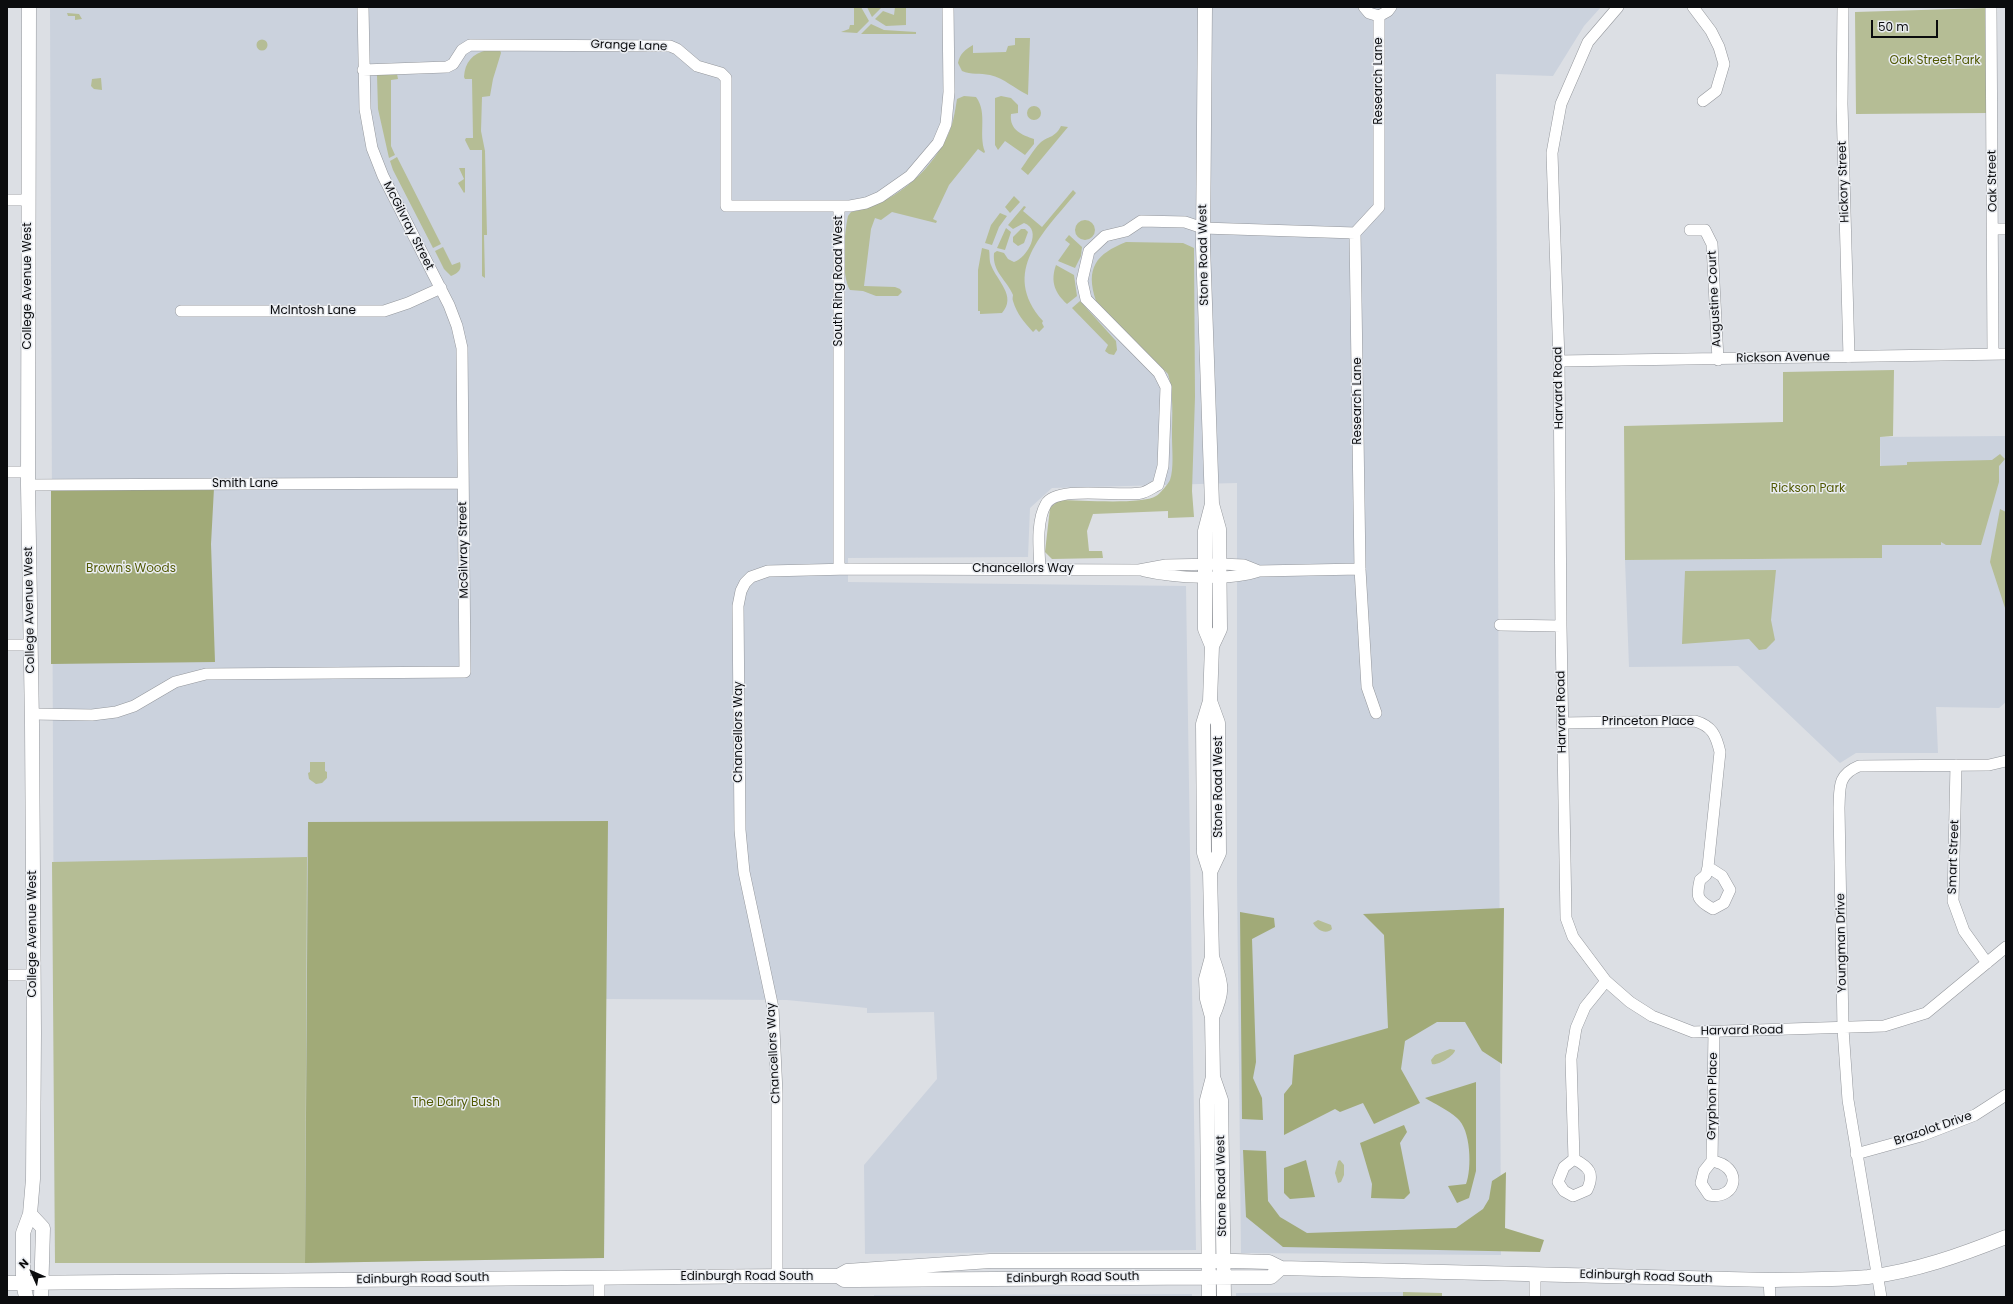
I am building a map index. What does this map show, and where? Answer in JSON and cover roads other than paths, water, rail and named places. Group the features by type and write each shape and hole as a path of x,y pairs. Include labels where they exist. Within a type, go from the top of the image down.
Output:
{"main road":[{"name":"College Avenue West","path":"26,1297 23,1283 23,1233 30,1214 33,1179 32,714 28,478 28,7"},
{"name":"Stone Road West","path":"1205,7 1203,228 1212,504 1219,529 1212,570 1220,629 1212,646 1210,701 1203,724 1204,852 1210,872 1212,957 1220,978 1221,998 1212,1017 1213,1077 1207,1100 1209,1297"},
{"name":"Stone Road West","path":"1213,1077 1221,1100 1224,1297"},
{"path":"30,1214 43,1228 41,1297"},
{"name":"Edinburgh Road South","path":"7,1283 838,1276 847,1271 990,1261 1270,1262 1281,1268 1770,1280 1878,1275 1924,1266 1960,1255 2006,1237"},
{"name":"Edinburgh Road South","path":"838,1276 844,1280 1271,1277 1281,1268"}],"street":[{"name":"McGilvray Street","path":"32,714 88,715 116,712 136,705 171,684 206,674 465,672 462,348 455,319 441,288 375,158 365,109 363,7"},
{"name":"South Ring Road West","path":"839,569 839,207 866,203 893,190 914,172 940,140 949,111 948,7"},
{"path":"1364,7 1369,13 1379,16 1388,11 1391,7"},
{"name":"Harvard Road","path":"1618,7 1588,42 1561,104 1552,153 1559,362 1562,723 1566,918 1574,937 1606,981 1630,1002 1652,1016 1693,1032 1844,1029 1884,1026 1926,1013 2006,947"},
{"path":"1693,7 1711,31 1719,47 1724,64 1716,91 1703,101"},
{"name":"Hickory Street","path":"1843,7 1842,104 1849,357"},
{"name":"Oak Street","path":"1991,7 1994,229 1993,354"},
{"name":"Research Lane","path":"1376,713 1367,687 1360,569 1356,232 1379,207 1379,16"},
{"name":"Grange Lane","path":"364,70 447,67 456,61 462,50 470,45 616,45 672,47 697,66 722,73 726,78 726,206 839,207"},
{"path":"7,200 28,200"},
{"path":"1040,568 1040,531 1042,515 1046,503 1059,494 1142,493 1158,485 1163,466 1166,387 1160,373 1086,299 1082,281 1089,251 1105,236 1126,231 1141,221 1185,222 1203,228 1356,232"},
{"path":"1994,229 2006,229"},
{"name":"Augustine Court","path":"1690,230 1705,230 1712,244 1718,360"},
{"name":"McIntosh Lane","path":"181,311 384,311 408,304 441,288"},
{"name":"Rickson Avenue","path":"1559,362 2006,354"},
{"name":"Smith Lane","path":"7,472 28,478 463,483"},
{"name":"Chancellors Way","path":"777,1276 778,1093 773,1008 744,872 740,830 738,606 741,591 745,583 751,577 768,571 839,569 1040,568 1139,570 1166,565 1212,570"},
{"path":"1212,570 1244,576 1259,571 1360,569"},
{"path":"1500,625 1561,626"},
{"path":"7,645 30,645"},
{"name":"Princeton Place","path":"1562,723 1695,720 1705,724 1716,737 1720,752 1708,867"},
{"name":"Youngman Drive","path":"1881,1297 1848,1100 1844,1029 1839,808 1841,780 1846,773 1859,766 1989,765 2006,761"},
{"name":"Smart Street","path":"1956,765 1953,901 1964,931 1987,963"},
{"path":"7,975 33,975"},
{"path":"1574,1159 1572,1059 1576,1028 1586,1007 1606,981"},
{"name":"Gryphon Place","path":"1712,1161 1714,1032"},
{"name":"Brazolot Drive","path":"1856,1154 1921,1136 1948,1126 1975,1115 2006,1095"},
{"path":"1535,1274 1535,1297"},
{"path":"598,1278 599,1297"},
{"path":"1770,1280 1770,1297"}],"park label":[{"name":"Oak Street Park","path":"1935,61"},
{"name":"Rickson Park","path":"1808,489"},
{"name":"Brown's Woods","path":"131,569"},
{"name":"The Dairy Bush","path":"456,1103"}]}
